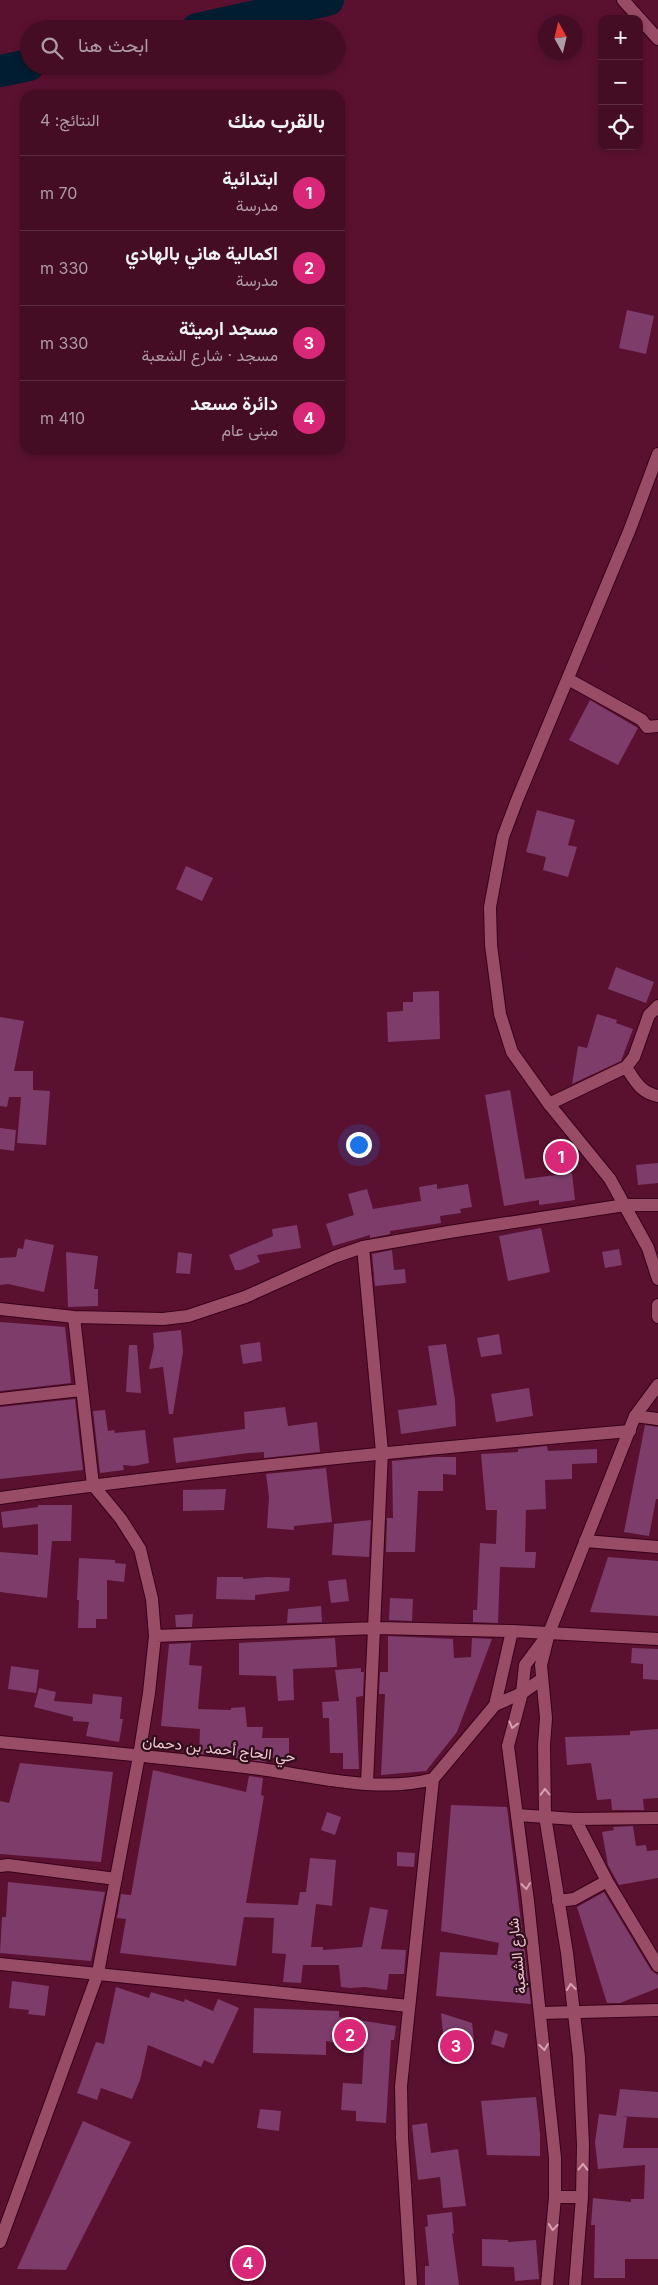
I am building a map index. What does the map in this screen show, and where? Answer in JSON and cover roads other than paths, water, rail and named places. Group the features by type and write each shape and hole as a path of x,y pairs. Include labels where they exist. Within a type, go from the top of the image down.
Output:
{"street":[{"path":"622,0 658,39"},
{"path":"658,454 630,529 503,837 490,907 491,945 500,1014 512,1052 548,1104 610,1179 648,1248 658,1279"},
{"path":"568,679 642,720 647,727 658,726"},
{"path":"548,1104 626,1067 634,1057 649,1015 658,1006"},
{"path":"626,1067 638,1086 649,1094 658,1096"},
{"path":"0,1309 74,1317 163,1319 188,1316 245,1297 334,1257 363,1247 625,1205 658,1205"},
{"path":"363,1247 382,1452 376,1628 367,1784"},
{"path":"0,2242 98,1973 149,1693 155,1636 152,1599 140,1549 121,1519 93,1485 74,1317"},
{"path":"575,2285 582,2197 580,2086 568,1953 545,1816 544,1744 546,1718 541,1665 549,1633 635,1416 658,1385"},
{"path":"0,1399 81,1390"},
{"path":"635,1416 658,1419"},
{"path":"0,1498 93,1485 382,1452 630,1432"},
{"path":"585,1541 658,1547"},
{"path":"155,1636 376,1628 512,1631 658,1639"},
{"path":"495,1705 512,1631"},
{"name":"شارع الشعبة","path":"547,2285 555,2197 555,2158 540,2013 508,1746 522,1693 525,1665 549,1633"},
{"path":"411,2285 401,2115 404,2058 433,1779 495,1705 522,1693 542,1679"},
{"name":"حي الحاج أحمد بن دحمان","path":"0,1742 254,1768 367,1784 405,1785 433,1779"},
{"path":"517,1815 575,1819 658,1818"},
{"path":"575,1819 608,1881 653,1948 658,1966"},
{"path":"0,1866 8,1865 116,1879"},
{"path":"558,1901 574,1899 608,1881"},
{"path":"0,1964 409,2006"},
{"path":"540,2013 658,2010"},
{"path":"555,2197 582,2197"}],"waterway":[{"path":"238,20 328,0"},
{"path":"0,71 20,67"}],"place":[{"name":"ابتدائية","path":"561,1157"},
{"name":"اكمالية هاني بالهادي","path":"350,2035"},
{"name":"مسجد ارميثة","path":"456,2046"},
{"name":"دائرة مسعد","path":"248,2263"}]}
